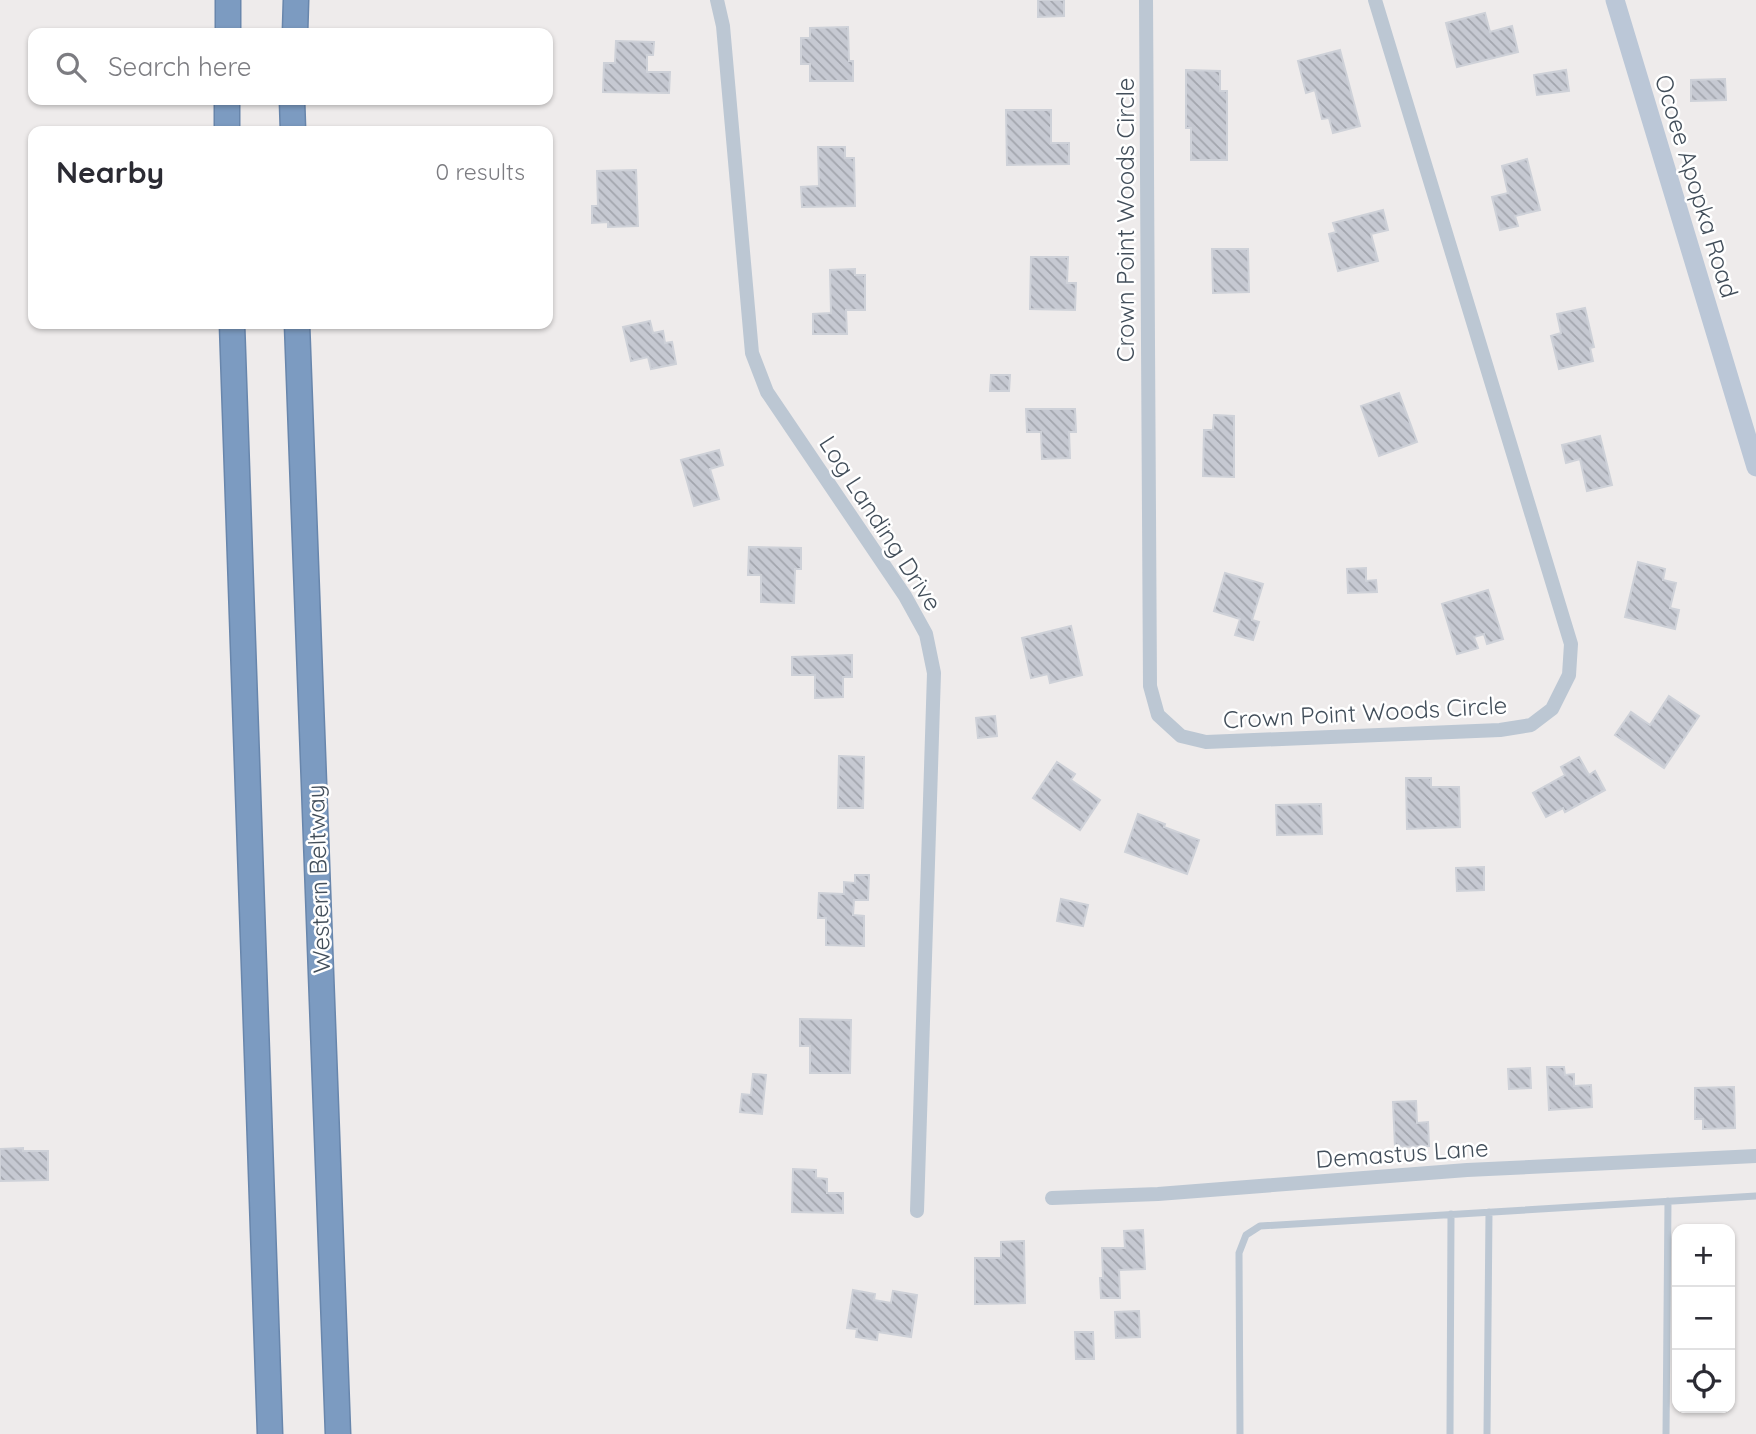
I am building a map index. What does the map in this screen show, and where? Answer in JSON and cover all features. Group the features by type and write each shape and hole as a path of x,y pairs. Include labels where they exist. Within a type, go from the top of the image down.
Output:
{"highway":[{"path":"228,0 228,28"},
{"path":"295,28 296,0"},
{"path":"227,105 228,126"},
{"path":"292,105 293,126"},
{"path":"232,329 270,1434"},
{"name":"Western Beltway","path":"298,329 338,1434"}],"main road":[{"name":"Ocoee Apopka Road","path":"1615,0 1756,467"}],"street":[{"name":"Log Landing Drive","path":"717,0 723,26 752,352 767,392 905,596 926,634 934,673 917,1211"},
{"name":"Crown Point Woods Circle","path":"1146,0 1150,686 1158,715 1181,736 1206,742 1500,730 1531,725 1552,709 1569,675 1571,644 1375,0"},
{"name":"Demastus Lane","path":"1052,1198 1158,1194 1467,1170 1756,1156"}],"lane":[{"path":"1240,1434 1239,1253 1246,1235 1260,1226 1756,1196"},
{"path":"1666,1434 1668,1201"},
{"path":"1487,1434 1489,1212"},
{"path":"1450,1434 1451,1214"}],"building":[{"path":"1038,0 1064,0 1064,16 1038,17"},
{"path":"1485,13 1490,32 1512,26 1518,52 1457,67 1446,23"},
{"path":"848,27 849,61 853,61 853,81 810,81 810,64 801,64 801,38 810,38 810,28"},
{"path":"616,41 654,42 653,55 647,55 647,72 670,72 669,93 603,92 604,63 615,63"},
{"path":"1340,50 1360,126 1333,133 1329,118 1322,119 1315,90 1306,93 1298,61"},
{"path":"1186,70 1220,71 1220,91 1227,91 1227,160 1191,160 1191,128 1186,128"},
{"path":"1566,70 1569,91 1537,95 1534,75"},
{"path":"1725,79 1726,100 1691,101 1691,80"},
{"path":"1006,110 1051,110 1051,143 1069,143 1069,164 1007,165"},
{"path":"818,147 845,147 845,158 854,158 855,206 802,207 801,187 819,186"},
{"path":"1527,159 1540,210 1515,216 1518,226 1500,230 1492,197 1508,193 1502,166"},
{"path":"636,170 638,226 608,227 608,222 592,223 592,206 598,206 597,171"},
{"path":"1383,210 1388,230 1371,234 1378,261 1338,271 1329,234 1336,232 1333,223"},
{"path":"1212,249 1248,249 1249,292 1213,293"},
{"path":"1031,257 1068,257 1067,283 1076,283 1075,310 1030,309"},
{"path":"855,269 855,275 865,275 865,310 846,310 847,334 813,334 813,314 831,313 830,270"},
{"path":"1585,308 1594,347 1590,348 1593,361 1559,369 1551,336 1561,333 1557,314"},
{"path":"650,321 653,333 663,331 665,343 672,342 676,364 651,369 648,357 631,361 623,327"},
{"path":"991,375 1010,375 1009,391 990,391"},
{"path":"1399,393 1417,442 1379,456 1361,406"},
{"path":"1026,409 1075,409 1076,432 1069,432 1070,458 1042,459 1041,432 1027,432"},
{"path":"1214,415 1234,416 1234,477 1203,476 1204,430 1213,430"},
{"path":"1600,436 1612,485 1587,491 1580,459 1566,463 1562,445"},
{"path":"719,450 723,465 710,469 719,499 694,506 681,460"},
{"path":"749,547 801,548 801,569 795,569 794,603 761,602 761,575 748,575"},
{"path":"1638,562 1665,569 1663,580 1676,583 1670,608 1679,610 1675,629 1625,617"},
{"path":"1366,568 1366,581 1376,580 1377,592 1348,593 1347,569"},
{"path":"1225,573 1263,584 1252,620 1259,622 1253,640 1235,635 1240,619 1214,611"},
{"path":"1488,590 1503,639 1487,644 1484,634 1474,637 1478,648 1457,654 1442,604"},
{"path":"1071,626 1082,675 1050,683 1048,674 1031,678 1022,638"},
{"path":"852,655 852,677 843,677 843,697 815,698 815,675 792,675 792,657"},
{"path":"1669,696 1699,716 1664,768 1615,735 1631,712 1650,725"},
{"path":"995,716 997,736 978,738 976,718"},
{"path":"839,756 864,757 863,808 838,808"},
{"path":"1579,757 1589,775 1595,771 1605,790 1565,812 1563,808 1546,817 1533,793 1565,775 1561,767"},
{"path":"1057,762 1075,774 1071,780 1100,800 1080,830 1033,798"},
{"path":"1406,778 1431,778 1431,787 1459,787 1460,827 1407,829"},
{"path":"1321,804 1322,834 1277,835 1276,805"},
{"path":"1138,814 1199,840 1187,874 1125,852"},
{"path":"1484,867 1484,890 1457,891 1456,868"},
{"path":"855,875 869,875 868,900 854,900 853,915 864,916 864,946 826,945 826,918 818,918 819,893 844,894 844,882 855,883"},
{"path":"1061,899 1088,905 1083,926 1057,921"},
{"path":"800,1019 851,1020 850,1073 810,1073 810,1046 800,1046"},
{"path":"1547,1067 1564,1067 1565,1075 1574,1074 1574,1086 1591,1085 1592,1107 1549,1110"},
{"path":"1530,1068 1531,1088 1509,1089 1508,1069"},
{"path":"753,1074 766,1075 762,1114 740,1112 742,1094 751,1095"},
{"path":"1734,1087 1735,1128 1703,1129 1703,1119 1695,1119 1695,1088"},
{"path":"1416,1101 1417,1123 1428,1122 1429,1146 1395,1147 1393,1102"},
{"path":"23,1148 23,1151 48,1151 48,1180 0,1181 0,1149"},
{"path":"793,1169 816,1170 816,1178 827,1179 827,1193 843,1193 843,1213 792,1212"},
{"path":"1143,1230 1145,1269 1119,1270 1120,1298 1101,1298 1102,1248 1125,1248 1124,1231"},
{"path":"1024,1241 1025,1303 975,1304 975,1258 1001,1258 1001,1242"},
{"path":"853,1290 875,1294 874,1300 891,1303 893,1291 917,1295 911,1337 878,1332 877,1340 856,1337 857,1329 847,1328"},
{"path":"1139,1311 1140,1337 1116,1338 1115,1312"},
{"path":"1075,1332 1093,1332 1094,1359 1076,1359"}]}
